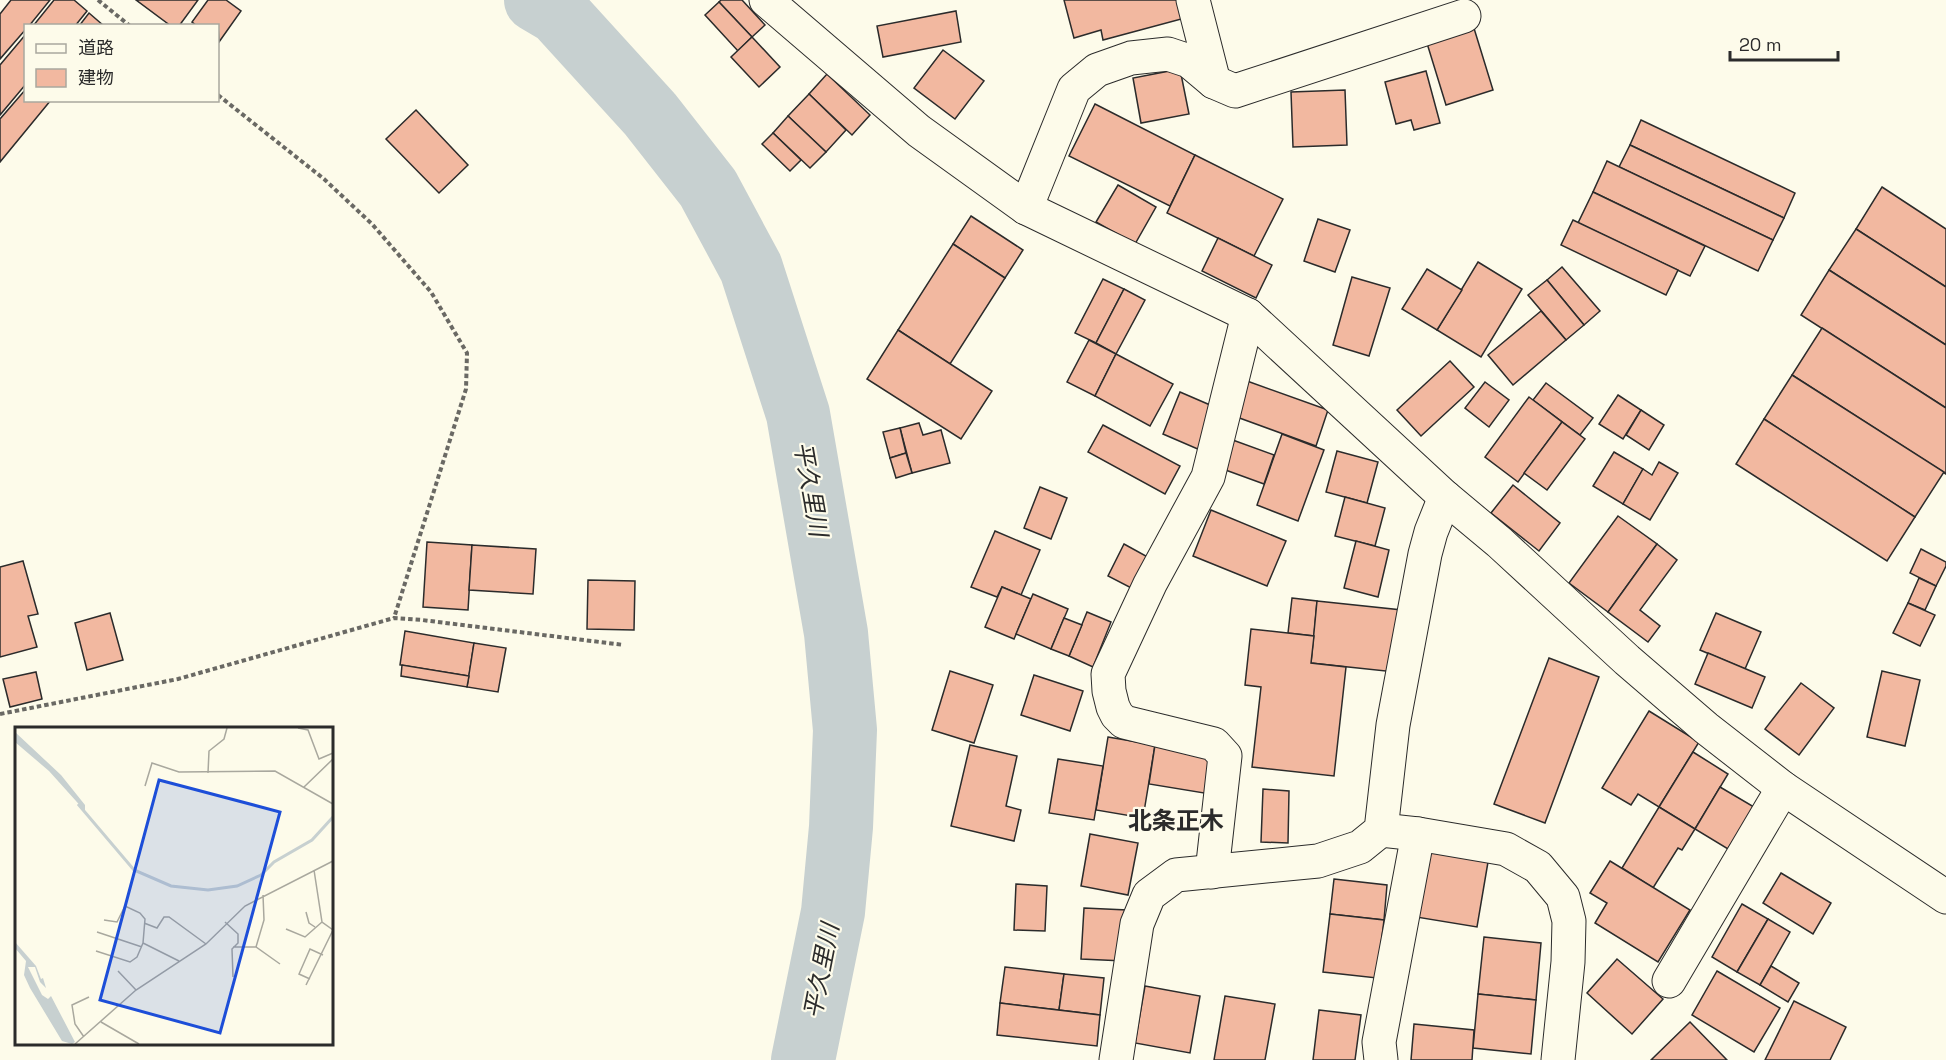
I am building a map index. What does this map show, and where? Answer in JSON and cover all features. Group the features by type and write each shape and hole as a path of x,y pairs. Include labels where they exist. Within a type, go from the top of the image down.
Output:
{"street":[{"path":"766,0 920,131 1026,208 1248,315 1445,497 1499,542 1688,713 1783,788 1946,897"},
{"path":"1192,0 1214,82"},
{"path":"1026,208 1074,89 1096,70 1131,58 1168,54 1190,61 1214,82 1235,91 1464,16"},
{"path":"1212,872 1225,756 1214,744 1124,722 1113,707 1108,674 1150,584 1208,477 1248,315"},
{"path":"1116,1060 1137,924 1149,896 1176,874 1318,861 1360,847 1381,830 1393,725 1425,554 1445,497"},
{"path":"1669,981 1783,788"},
{"path":"1381,830 1506,849 1538,867 1563,897 1569,921 1568,962 1558,1060"},
{"path":"1381,1060 1379,1042 1418,834"}],"path":[{"path":"98,0 128,24"},
{"path":"219,96 324,179 372,224 431,292 467,353 466,389 394,618"},
{"path":"0,714 178,679 394,618 624,645"}],"building":[{"path":"11,0 50,0 31,24 24,24 24,31 0,59 0,14"},
{"path":"54,0 74,0 87,11 77,24 35,24"},
{"path":"136,0 198,0 180,24 168,24"},
{"path":"208,0 226,0 241,11 219,42 219,24 194,24 192,22"},
{"path":"721,0 742,0 765,25 752,37 719,2"},
{"path":"1064,0 1180,0 1185,18 1103,40 1101,30 1074,38"},
{"path":"719,2 752,37 738,51 705,15"},
{"path":"956,11 961,42 883,57 877,26"},
{"path":"89,13 102,24 81,24"},
{"path":"1473,25 1493,90 1446,105 1426,40"},
{"path":"24,36 24,86 0,115 0,65"},
{"path":"752,37 780,67 759,87 731,57"},
{"path":"943,50 984,81 955,119 914,88"},
{"path":"1180,69 1189,114 1141,123 1133,78"},
{"path":"1426,71 1440,123 1414,130 1411,120 1396,124 1385,82"},
{"path":"827,74 870,115 852,135 809,94"},
{"path":"1345,90 1347,145 1293,147 1291,92"},
{"path":"24,91 24,102 49,102 0,162 0,119"},
{"path":"809,94 846,130 826,152 788,116"},
{"path":"1095,104 1195,155 1170,206 1069,156"},
{"path":"416,110 468,165 439,193 386,139"},
{"path":"788,116 826,152 810,168 773,133"},
{"path":"1641,120 1795,193 1784,218 1630,145"},
{"path":"773,133 801,160 790,171 762,144"},
{"path":"1630,145 1784,218 1773,240 1619,167"},
{"path":"1195,155 1283,199 1254,256 1167,213"},
{"path":"1607,161 1773,240 1758,271 1593,192"},
{"path":"1118,185 1156,207 1135,244 1096,222"},
{"path":"1882,187 1946,229 1946,287 1856,229"},
{"path":"1593,192 1705,246 1690,276 1578,223"},
{"path":"971,216 1023,250 1005,278 953,244"},
{"path":"1318,219 1350,230 1335,272 1304,261"},
{"path":"1573,220 1678,270 1666,295 1561,245"},
{"path":"1856,229 1946,287 1946,345 1829,270"},
{"path":"1218,238 1272,265 1256,298 1202,271"},
{"path":"953,244 1005,278 950,364 898,330"},
{"path":"1478,262 1522,289 1481,357 1437,330"},
{"path":"1562,267 1600,311 1584,325 1547,280"},
{"path":"1427,269 1462,290 1437,330 1402,309"},
{"path":"1829,270 1946,345 1946,408 1801,315"},
{"path":"1352,277 1390,288 1369,356 1333,345"},
{"path":"1103,279 1124,289 1096,343 1075,333"},
{"path":"1547,280 1584,325 1566,340 1528,295"},
{"path":"1124,289 1145,300 1116,354 1096,343"},
{"path":"1541,311 1566,340 1513,385 1488,355"},
{"path":"1822,328 1946,408 1946,474 1792,375"},
{"path":"898,330 992,391 961,439 867,379"},
{"path":"1089,340 1116,354 1095,396 1067,382"},
{"path":"1116,354 1173,384 1150,426 1095,396"},
{"path":"1450,361 1474,387 1421,436 1397,410"},
{"path":"1792,375 1944,472 1915,517 1764,419"},
{"path":"1247,381 1328,410 1316,446 1234,416"},
{"path":"1485,382 1509,400 1489,427 1465,408"},
{"path":"1546,383 1593,418 1580,435 1533,400"},
{"path":"1180,392 1217,408 1200,450 1163,434"},
{"path":"1618,395 1641,410 1623,439 1599,424"},
{"path":"1529,397 1562,422 1518,482 1485,457"},
{"path":"1641,410 1664,425 1649,450 1626,435"},
{"path":"1764,419 1915,517 1887,561 1736,464"},
{"path":"1562,422 1585,439 1547,490 1524,473"},
{"path":"919,423 923,435 941,430 950,463 912,473 900,428"},
{"path":"1103,425 1180,466 1165,494 1088,452"},
{"path":"900,428 906,453 890,458 883,432"},
{"path":"1282,434 1324,450 1298,521 1257,505"},
{"path":"1230,439 1274,455 1264,484 1220,468"},
{"path":"1337,451 1378,462 1367,503 1326,492"},
{"path":"1614,452 1643,469 1623,504 1593,486"},
{"path":"906,453 912,473 896,478 890,458"},
{"path":"1659,462 1678,473 1650,520 1623,504 1643,469 1652,475"},
{"path":"1513,485 1560,523 1539,551 1491,513"},
{"path":"1040,487 1067,498 1051,539 1024,528"},
{"path":"1345,497 1385,508 1375,546 1335,536"},
{"path":"1211,510 1286,541 1267,586 1193,556"},
{"path":"1618,516 1657,544 1608,612 1569,583"},
{"path":"995,531 1040,550 1021,595 1002,587 997,597 971,587"},
{"path":"1356,541 1389,550 1378,597 1344,588"},
{"path":"427,542 472,545 468,610 423,607"},
{"path":"1124,544 1155,561 1139,592 1108,576"},
{"path":"1657,544 1677,560 1640,610 1660,626 1648,642 1608,612"},
{"path":"472,545 536,549 533,594 469,590"},
{"path":"1921,549 1946,562 1936,586 1910,573"},
{"path":"23,561 38,614 28,616 37,647 0,657 0,567"},
{"path":"1919,578 1936,586 1925,610 1908,603"},
{"path":"588,580 635,581 634,630 587,629"},
{"path":"1002,587 1031,599 1014,639 985,627"},
{"path":"1033,594 1068,609 1051,649 1016,634"},
{"path":"1292,598 1317,601 1314,636 1288,633"},
{"path":"1317,601 1402,610 1395,672 1311,663"},
{"path":"1908,603 1935,615 1920,646 1893,633"},
{"path":"1087,612 1111,622 1093,667 1069,656"},
{"path":"110,613 123,660 87,670 75,623"},
{"path":"1716,613 1761,632 1745,669 1700,650"},
{"path":"1064,618 1082,625 1069,656 1051,649"},
{"path":"1251,629 1314,636 1311,663 1346,667 1334,776 1252,767 1261,687 1245,685"},
{"path":"405,631 474,643 469,676 400,665"},
{"path":"474,643 506,648 498,692 467,687"},
{"path":"1708,653 1765,677 1752,708 1695,684"},
{"path":"1549,658 1599,677 1545,823 1494,804"},
{"path":"402,665 469,676 467,687 401,676"},
{"path":"950,671 993,685 974,743 932,730"},
{"path":"1882,671 1920,680 1905,746 1867,737"},
{"path":"36,672 42,699 10,707 3,679"},
{"path":"1034,675 1083,691 1070,731 1021,715"},
{"path":"1801,683 1834,708 1799,755 1765,729"},
{"path":"1649,711 1699,742 1659,807 1638,794 1631,805 1602,788"},
{"path":"1108,737 1155,745 1143,818 1096,810"},
{"path":"970,745 1017,756 1006,806 1021,810 1014,841 951,826"},
{"path":"1155,745 1217,755 1210,794 1149,784"},
{"path":"1693,752 1728,774 1695,829 1659,807"},
{"path":"1058,759 1103,766 1094,820 1049,813"},
{"path":"1720,787 1754,807 1728,849 1695,829"},
{"path":"1263,789 1289,791 1288,843 1261,842"},
{"path":"1659,807 1695,829 1682,850 1678,848 1653,888 1622,868"},
{"path":"1090,834 1138,843 1128,895 1081,886"},
{"path":"1427,851 1488,862 1477,927 1416,917"},
{"path":"1610,861 1690,910 1658,962 1595,923 1607,903 1590,893"},
{"path":"1781,873 1831,903 1813,934 1763,903"},
{"path":"1334,879 1387,885 1384,920 1330,914"},
{"path":"1016,884 1047,886 1045,931 1014,930"},
{"path":"1742,904 1768,919 1737,972 1712,957"},
{"path":"1084,908 1127,910 1124,961 1081,959"},
{"path":"1330,914 1384,920 1377,978 1323,972"},
{"path":"1768,919 1790,932 1760,985 1737,972"},
{"path":"1484,937 1541,943 1536,1000 1478,994"},
{"path":"1617,959 1663,999 1632,1034 1587,993"},
{"path":"1771,966 1799,983 1788,1002 1760,985"},
{"path":"1005,967 1064,974 1059,1010 1000,1003"},
{"path":"1717,971 1780,1008 1754,1052 1692,1015"},
{"path":"1064,974 1104,978 1100,1015 1059,1010"},
{"path":"1145,986 1200,996 1190,1053 1135,1043"},
{"path":"1478,994 1536,1000 1531,1054 1473,1048"},
{"path":"1225,996 1275,1004 1265,1060 1214,1060"},
{"path":"1794,1001 1846,1027 1830,1060 1765,1060"},
{"path":"1000,1003 1100,1015 1097,1046 997,1035"},
{"path":"1319,1010 1361,1015 1355,1060 1313,1060"},
{"path":"1690,1022 1727,1060 1651,1060"},
{"path":"1414,1024 1474,1030 1472,1060 1411,1060"}],"waterway":[{"name":"平久里川","path":"536,0 558,13 650,114 708,188 751,268 798,414 836,633 845,730 841,827 833,912 803,1060"}],"district":[{"name":"北条正木","path":"1176,820"}]}
